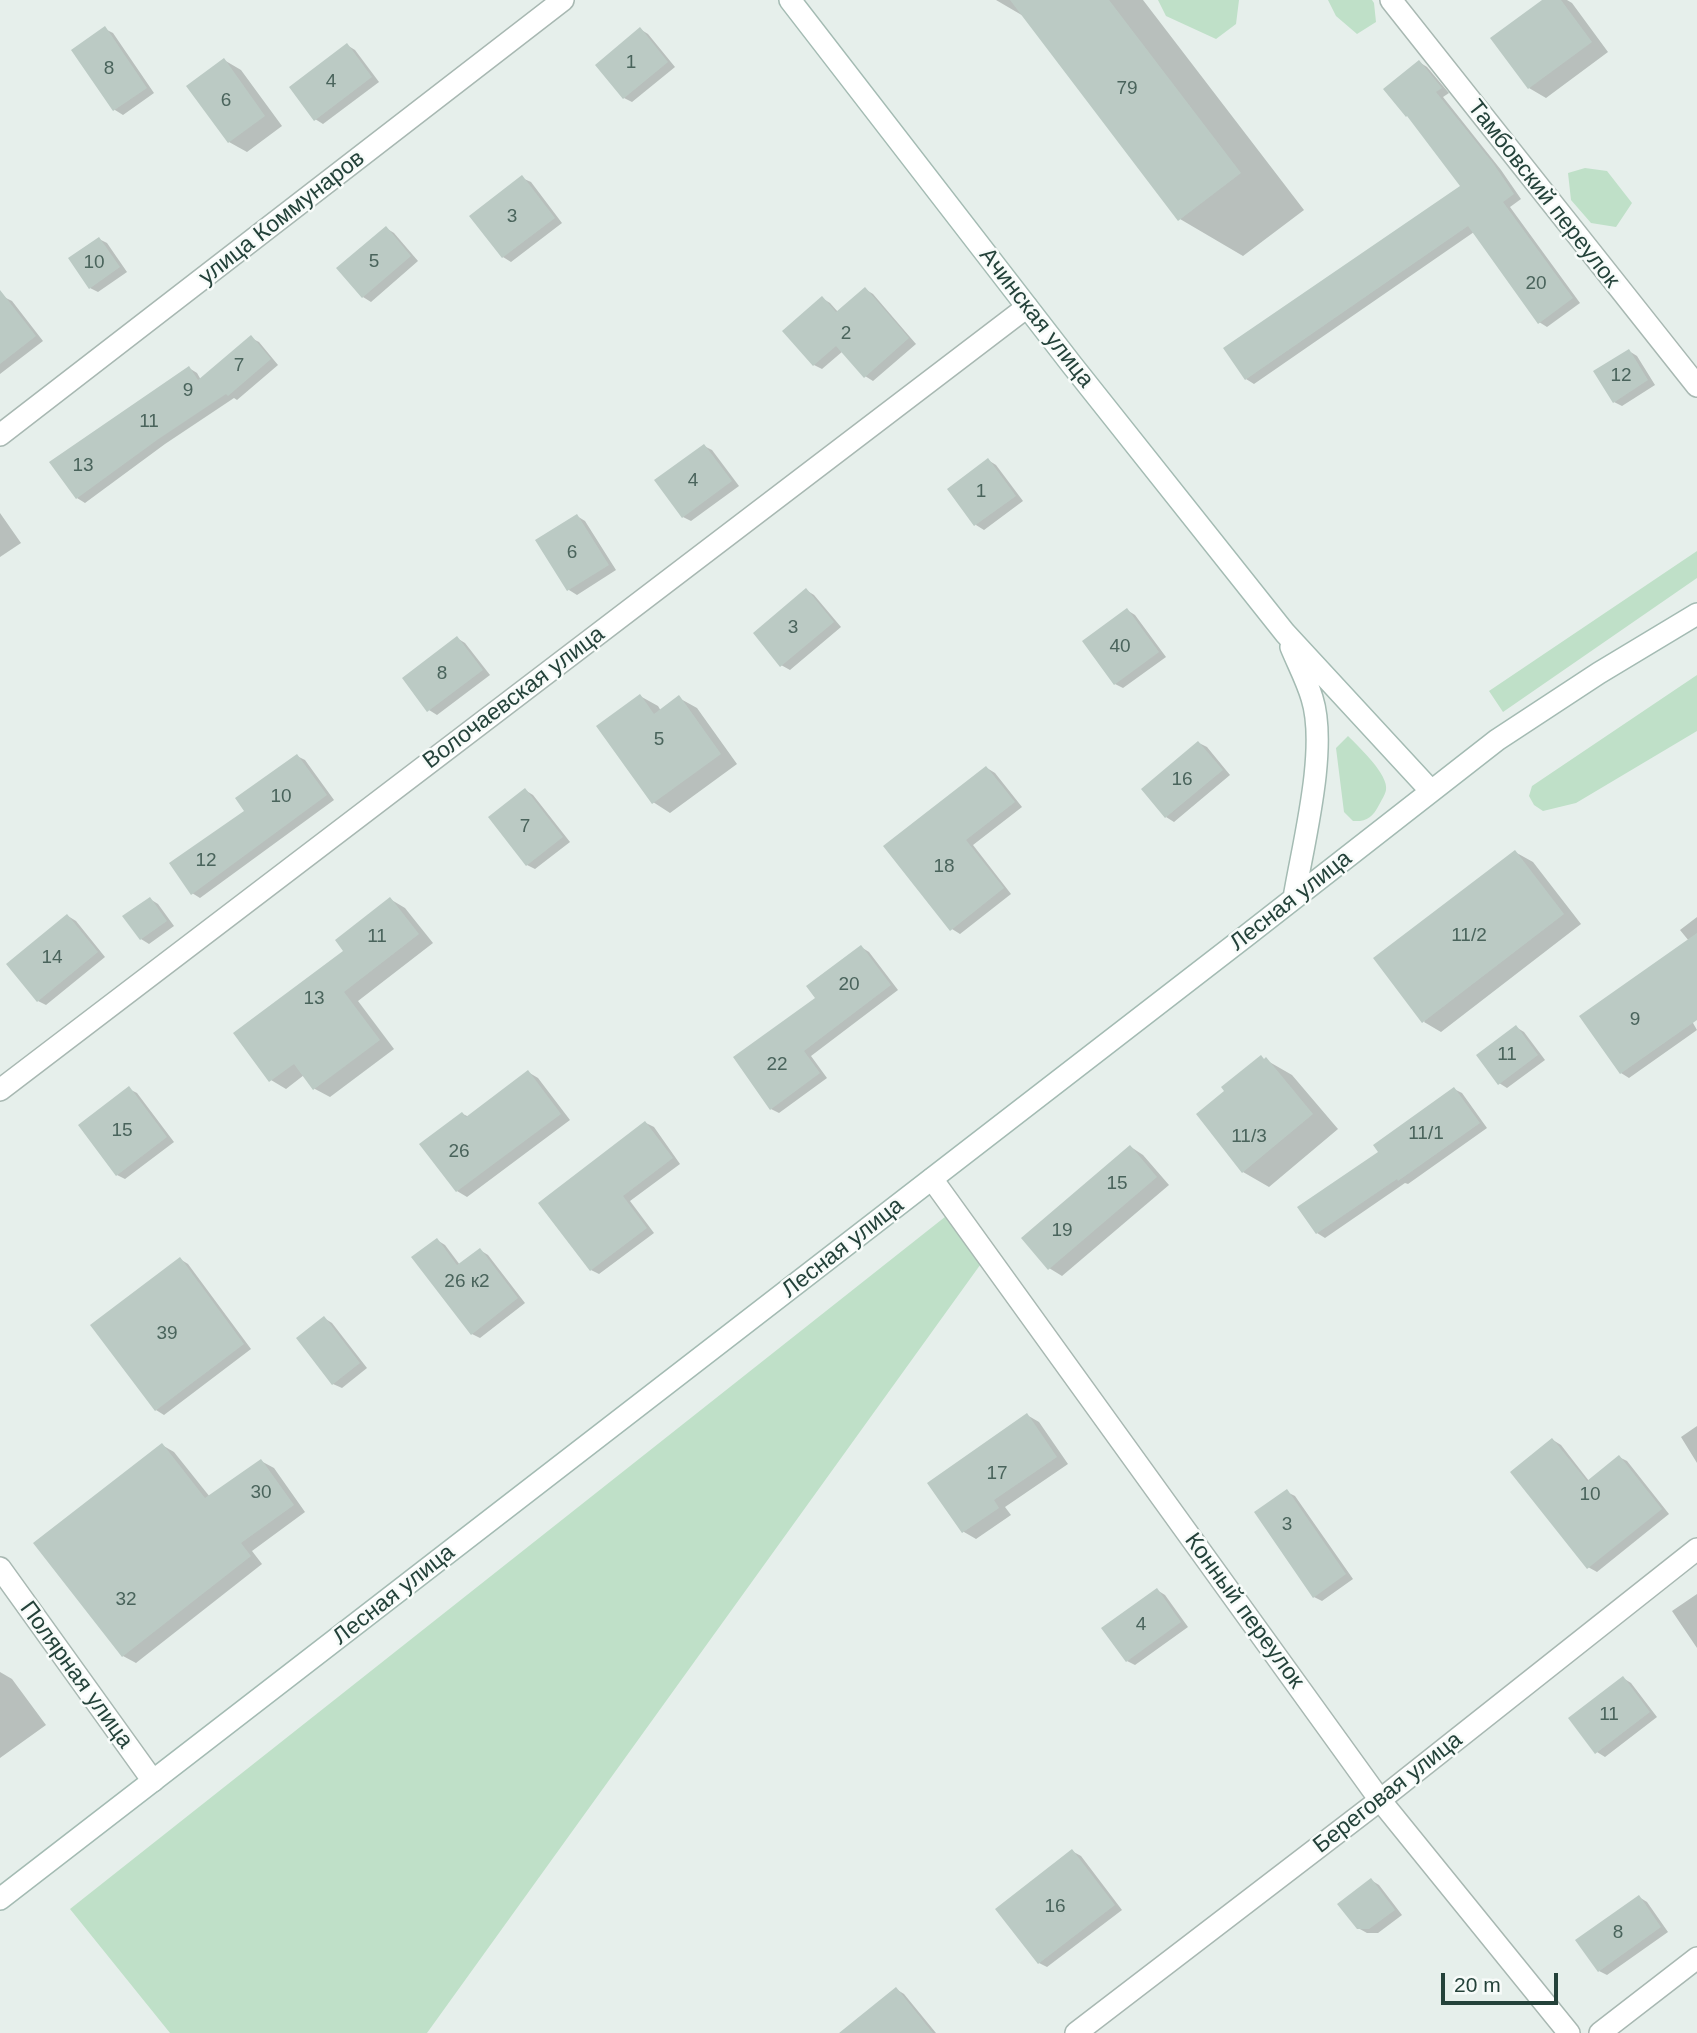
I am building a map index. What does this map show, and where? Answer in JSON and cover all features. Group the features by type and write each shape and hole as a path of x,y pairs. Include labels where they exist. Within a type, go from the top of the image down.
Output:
{"street":[{"name":"улица Коммунаров","path":"0,435 563,0"},
{"name":"Ачинская улица","path":"790,0 1027,307 1285,633 1431,790"},
{"name":"Тамбовский переулок","path":"1391,0 1697,386"},
{"name":"Волочаевская улица","path":"0,1090 1027,307"},
{"name":"Лесная улица","path":"0,1899 1497,740 1599,673 1697,614"},
{"name":"Ачинская улица","path":"1285,633 1313,699 1318,741 1315,776 1294,898"},
{"name":"Конный переулок","path":"932,1179 1380,1800 1569,2033"},
{"name":"Береговая улица","path":"1076,2033 1380,1800 1697,1549"},
{"name":"Полярная улица","path":"0,1569 153,1781"},
{"path":"1600,2033 1697,1958"}],"green space":[{"path":"1158,0 1239,0 1236,24 1216,39 1166,16"},
{"path":"1328,0 1372,0 1376,22 1357,34 1336,16"},
{"path":"1585,168 1607,171 1632,203 1616,227 1591,223 1571,200 1568,173"},
{"path":"1697,551 1697,578 1503,712 1489,691"},
{"path":"1697,675 1697,731 1576,803 1543,811 1534,805 1529,796 1532,786"},
{"path":"1348,736 1372,762 1386,784 1377,809 1372,816 1362,821 1353,821 1344,812 1336,748"},
{"path":"955,1209 988,1254 427,2033 170,2033 70,1909"}],"building":[{"path":"1010,0 1109,0 1241,173 1178,221"},
{"path":"1542,0 1561,0 1592,42 1528,89 1490,38"},
{"path":"105,26 147,88 113,111 71,50"},
{"path":"640,27 668,62 623,99 595,65"},
{"path":"347,43 372,77 314,121 289,87"},
{"path":"224,58 265,116 228,143 186,86"},
{"path":"1419,60 1442,88 1436,92 1493,163 1514,194 1503,202 1573,298 1538,324 1468,226 1245,380 1223,348 1460,186 1383,89"},
{"path":"522,175 555,218 502,258 469,216"},
{"path":"386,226 411,256 362,298 336,268"},
{"path":"99,237 120,267 89,289 68,258"},
{"path":"865,287 909,338 864,378 836,346 813,366 782,331 822,296 836,312"},
{"path":"0,290 36,336 0,364"},
{"path":"251,335 271,359 228,396 226,394 157,440 76,499 49,462 189,366 198,380"},
{"path":"1629,349 1648,380 1613,403 1593,371"},
{"path":"704,444 732,481 682,518 654,480"},
{"path":"988,458 1016,496 974,526 947,489"},
{"path":"577,514 609,565 567,591 535,540"},
{"path":"806,588 834,622 780,667 753,633"},
{"path":"1127,608 1159,652 1114,685 1082,641"},
{"path":"457,636 483,670 427,712 402,678"},
{"path":"640,694 654,714 679,695 721,754 652,804 596,726"},
{"path":"1198,741 1223,770 1165,818 1141,789"},
{"path":"297,754 327,795 191,895 169,863 244,811 235,798"},
{"path":"986,766 1015,802 966,840 1004,888 950,931 883,846"},
{"path":"525,788 563,837 526,866 488,817"},
{"path":"1515,850 1564,914 1422,1023 1373,958"},
{"path":"150,897 167,921 140,940 122,916"},
{"path":"390,897 419,934 344,992 380,1040 313,1090 294,1064 269,1082 233,1033 343,951 335,940"},
{"path":"67,914 98,952 37,1002 6,964"},
{"path":"1697,933 1697,1020 1620,1074 1579,1016"},
{"path":"861,945 891,985 804,1051 820,1073 770,1110 733,1057 815,998 806,986"},
{"path":"1516,1025 1538,1055 1498,1085 1476,1055"},
{"path":"1261,1055 1264,1059 1266,1057 1313,1114 1242,1173 1196,1114 1224,1091 1221,1087"},
{"path":"528,1070 561,1114 456,1192 419,1144 462,1112 466,1117"},
{"path":"129,1086 167,1137 116,1176 78,1125"},
{"path":"1454,1087 1480,1123 1316,1234 1297,1207 1378,1152 1373,1145"},
{"path":"645,1121 673,1158 623,1196 647,1228 590,1271 538,1203"},
{"path":"1130,1145 1157,1177 1048,1270 1021,1238"},
{"path":"437,1238 457,1265 480,1248 518,1298 471,1335 411,1257"},
{"path":"180,1257 244,1344 155,1411 90,1325"},
{"path":"324,1316 360,1363 332,1385 296,1338"},
{"path":"1027,1413 1057,1457 994,1500 999,1508 962,1533 927,1483"},
{"path":"1552,1438 1587,1481 1619,1455 1662,1509 1587,1569 1510,1472"},
{"path":"162,1443 205,1498 261,1459 294,1505 241,1543 251,1556 122,1657 33,1543"},
{"path":"1287,1489 1346,1574 1313,1598 1254,1512"},
{"path":"1157,1588 1181,1622 1126,1662 1101,1628"},
{"path":"1623,1676 1650,1712 1595,1754 1568,1718"},
{"path":"1072,1849 1115,1905 1038,1964 995,1909"},
{"path":"1371,1878 1395,1910 1369,1929 1357,1929 1337,1904"},
{"path":"1639,1895 1661,1927 1598,1972 1575,1940"},
{"path":"896,1987 933,2033 839,2033"}]}
